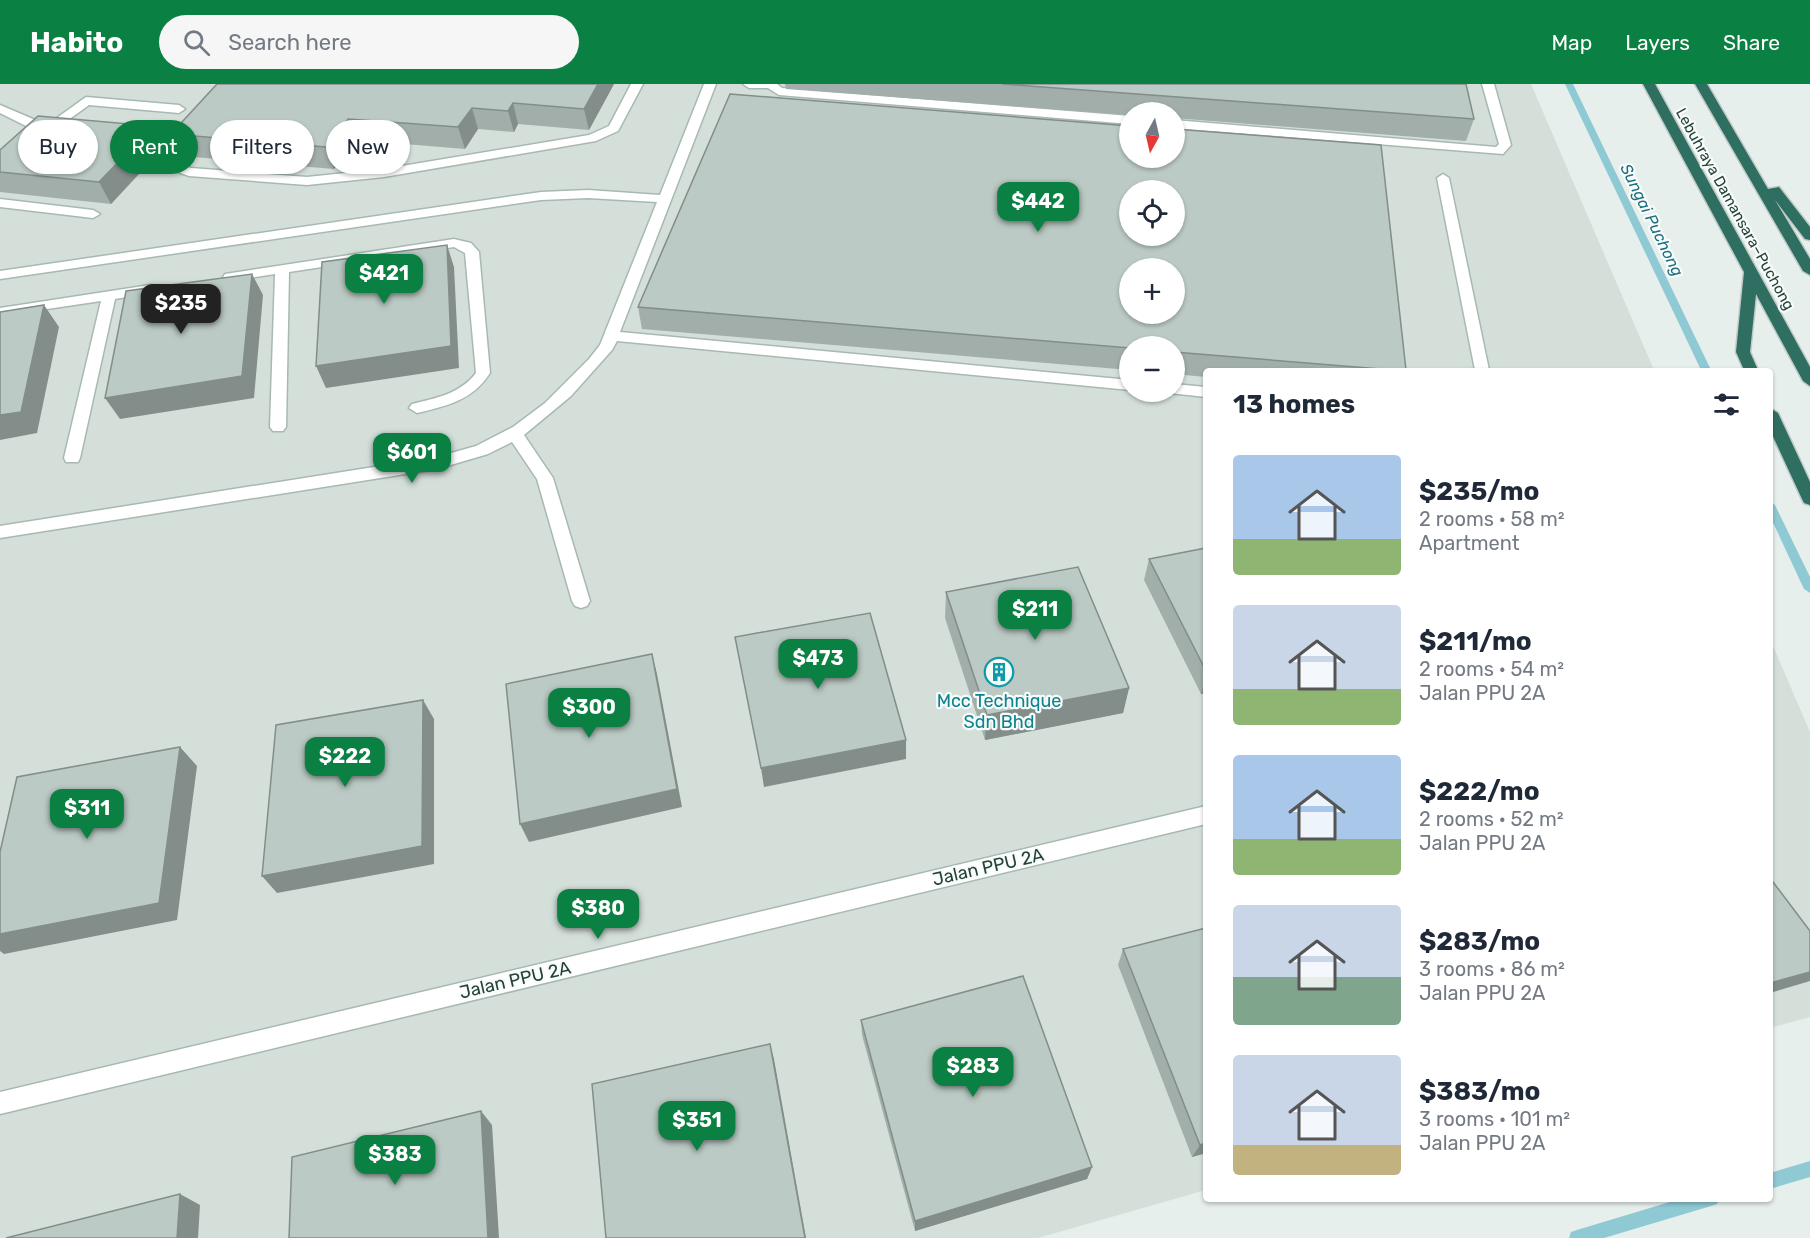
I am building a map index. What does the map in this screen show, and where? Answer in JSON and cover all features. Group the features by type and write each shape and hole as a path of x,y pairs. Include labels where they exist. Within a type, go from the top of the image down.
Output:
{"highway":[{"name":"Lebuhraya Damansara–Puchong","path":"1649,84 1810,381"},
{"name":"Lebuhraya Damansara–Puchong","path":"1701,84 1810,271"},
{"path":"1734,139 1810,236"},
{"path":"1750,368 1743,352 1751,271"},
{"path":"1773,419 1810,498"}],"street":[{"path":"201,125 172,157 176,167 189,172 307,181 384,173 592,138 614,128 637,84"},
{"path":"0,532 437,463 483,450 514,432 546,410 582,378 607,347 663,199 710,84"},
{"path":"749,84 771,85 779,91 1119,119"},
{"path":"1185,125 1499,151 1505,145 1488,84"},
{"path":"0,109 44,134 86,101 179,109"},
{"path":"1443,178 1482,368"},
{"path":"0,275 542,196 588,194 663,199"},
{"path":"0,203 93,214"},
{"path":"213,280 454,243 466,246 472,252 483,373 478,382 456,399 417,408"},
{"path":"278,427 282,269"},
{"path":"0,312 167,287"},
{"path":"72,458 109,295"},
{"path":"611,336 1119,384"},
{"path":"1185,390 1203,392"},
{"path":"514,432 545,478 581,601"},
{"name":"Jalan PPU 2A","path":"0,1103 1203,816"}],"shaded area":[{"path":"0,84 1531,84 1653,368 1203,368 1203,1191 1038,1238 0,1238"},
{"path":"1773,646 1810,732 1810,1017 1773,1027"}],"building":[{"path":"217,84 598,84 584,109 513,103 508,111 472,108 458,127 410,124 410,120 326,120 326,147 314,146 314,120 210,120 210,137 198,136 198,120 184,120"},
{"path":"1002,84 1466,84 1474,119"},
{"path":"730,94 1119,125 1119,168 1185,168 1185,130 1381,145 1406,368 1369,368 1185,353 1185,336 1119,336 1119,347 638,307"},
{"path":"38,116 84,120 34,120"},
{"path":"98,121 110,122 110,171 99,182 20,174 98,174"},
{"path":"18,134 18,174 0,172 0,150"},
{"path":"447,245 451,346 316,366 322,262"},
{"path":"252,274 242,376 105,398 126,291"},
{"path":"44,305 21,412 0,415 0,312"},
{"path":"1203,549 1203,665 1149,559"},
{"path":"1078,567 1129,688 987,715 946,592"},
{"path":"870,613 906,740 761,768 735,637"},
{"path":"652,654 677,789 520,824 506,684"},
{"path":"423,700 422,846 262,876 276,725"},
{"path":"180,747 159,903 0,934 0,852 17,777"},
{"path":"1773,882 1810,931 1810,972 1773,982"},
{"path":"1203,929 1203,1144 1200,1145 1123,949"},
{"path":"1023,976 1092,1167 915,1221 861,1020"},
{"path":"770,1044 805,1238 606,1238 592,1084"},
{"path":"481,1111 488,1238 289,1238 292,1157"},
{"path":"180,1194 177,1238 6,1238"}],"waterway":[{"name":"Sungai Puchong","path":"1569,84 1705,368"},
{"name":"Sungai Puchong","path":"1773,511 1810,589"},
{"name":"Sungai Puchong","path":"1773,1180 1810,1169"},
{"name":"Sungai Puchong","path":"1577,1238 1698,1202"}],"place":[{"name":"Mcc Technique Sdn Bhd","path":"999,672"}]}
